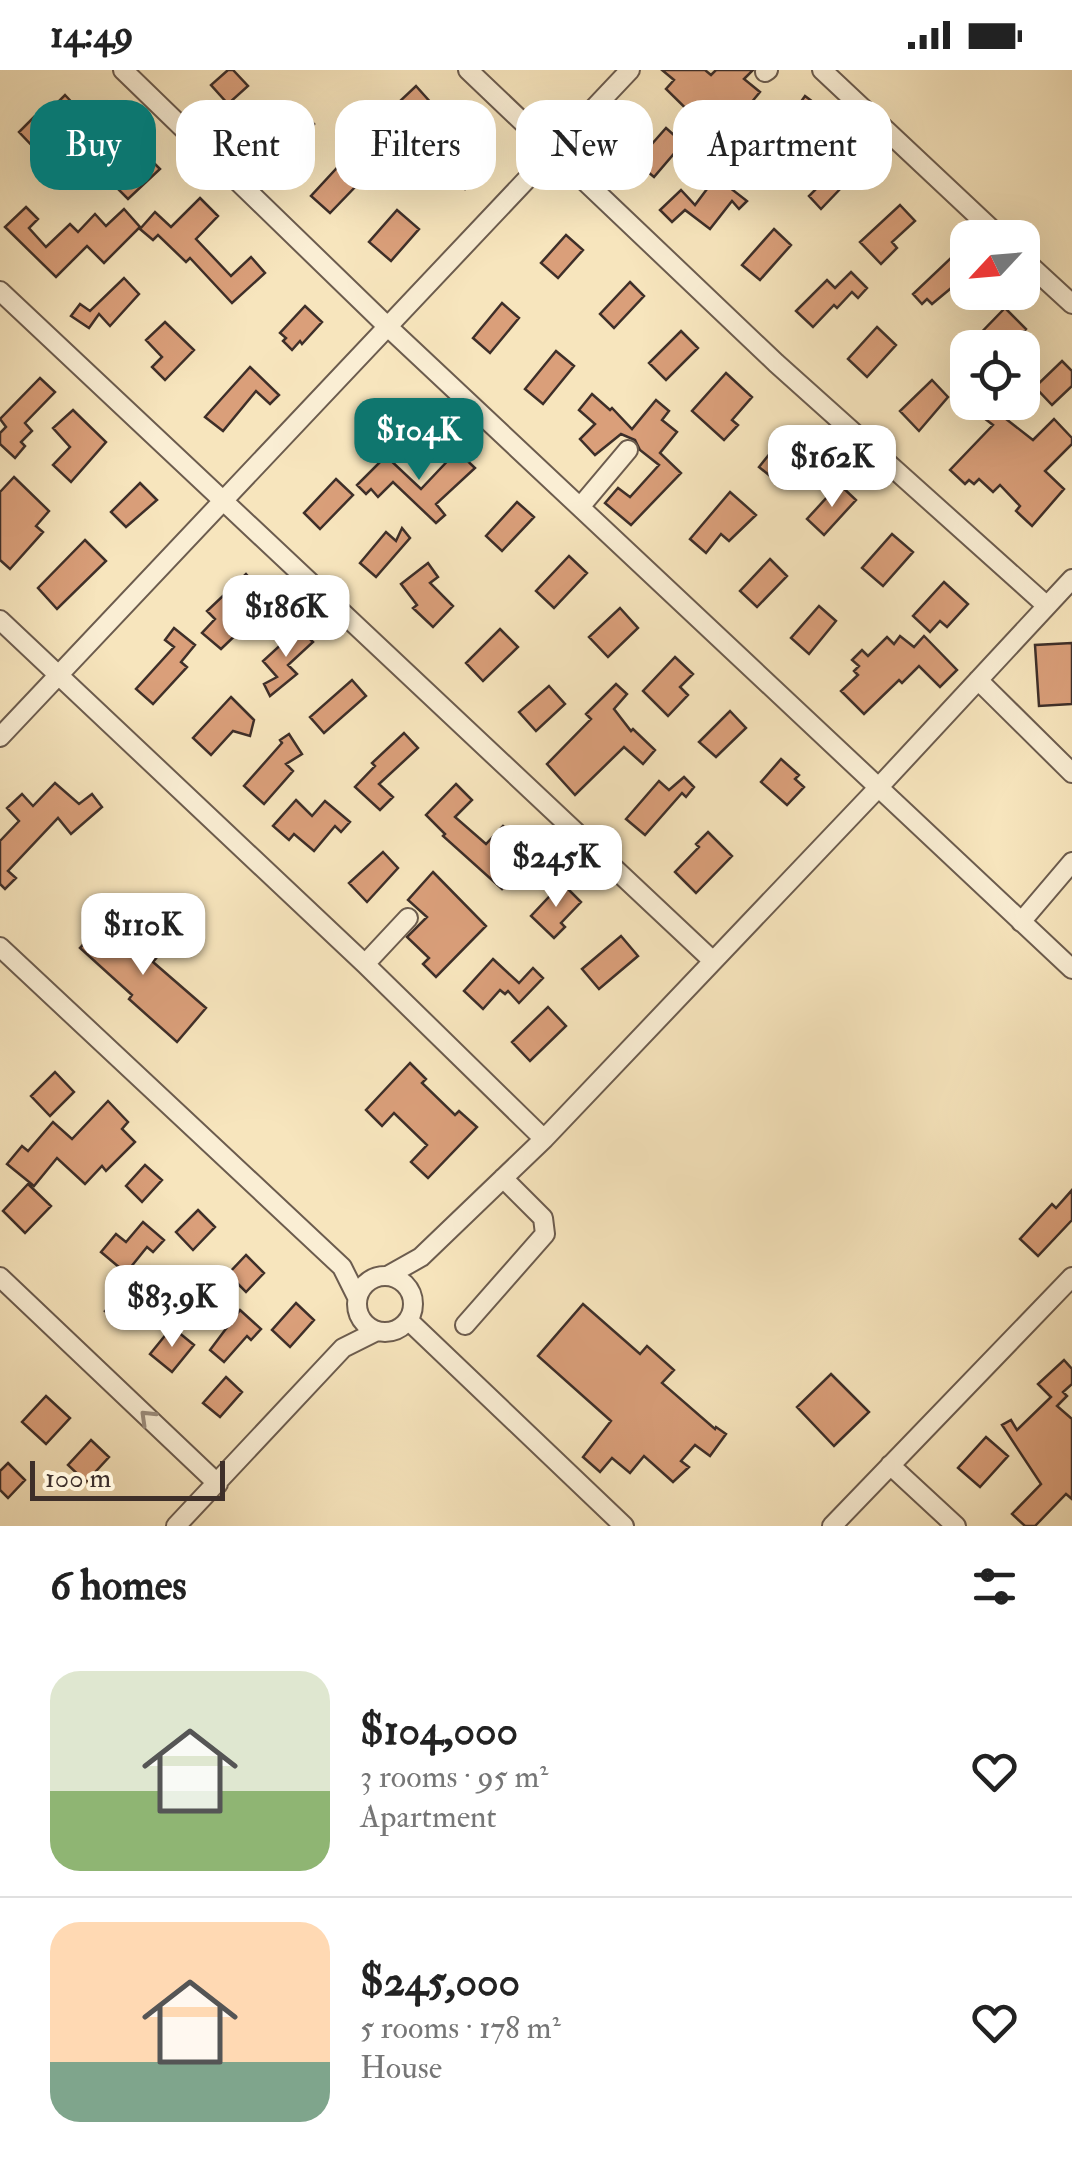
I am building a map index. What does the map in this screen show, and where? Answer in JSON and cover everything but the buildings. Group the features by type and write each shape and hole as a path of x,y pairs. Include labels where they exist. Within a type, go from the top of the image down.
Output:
{"street":[{"path":"122,70 877,790 1072,969"},
{"path":"468,70 516,117"},
{"path":"601,100 630,70"},
{"path":"822,70 982,220"},
{"path":"0,737 516,190"},
{"path":"592,190 776,364 1046,606"},
{"path":"1040,275 1072,304"},
{"path":"0,290 714,961"},
{"path":"580,507 628,450"},
{"path":"342,1348 368,1280 421,1258 544,1139 877,790 1072,578"},
{"path":"0,620 365,964 544,1139"},
{"path":"978,680 1072,772"},
{"path":"1021,922 1072,862"},
{"path":"365,964 408,918"},
{"path":"0,948 342,1267 361,1320 377,1331"},
{"path":"465,1325 545,1234 542,1218 504,1178"},
{"path":"176,1526 342,1348 377,1331 394,1330 408,1320 421,1258"},
{"path":"342,1267 403,1282 412,1294"},
{"path":"0,1277 218,1484"},
{"path":"832,1526 1068,1289"},
{"path":"408,1320 624,1526"},
{"path":"890,1465 956,1526"}]}
